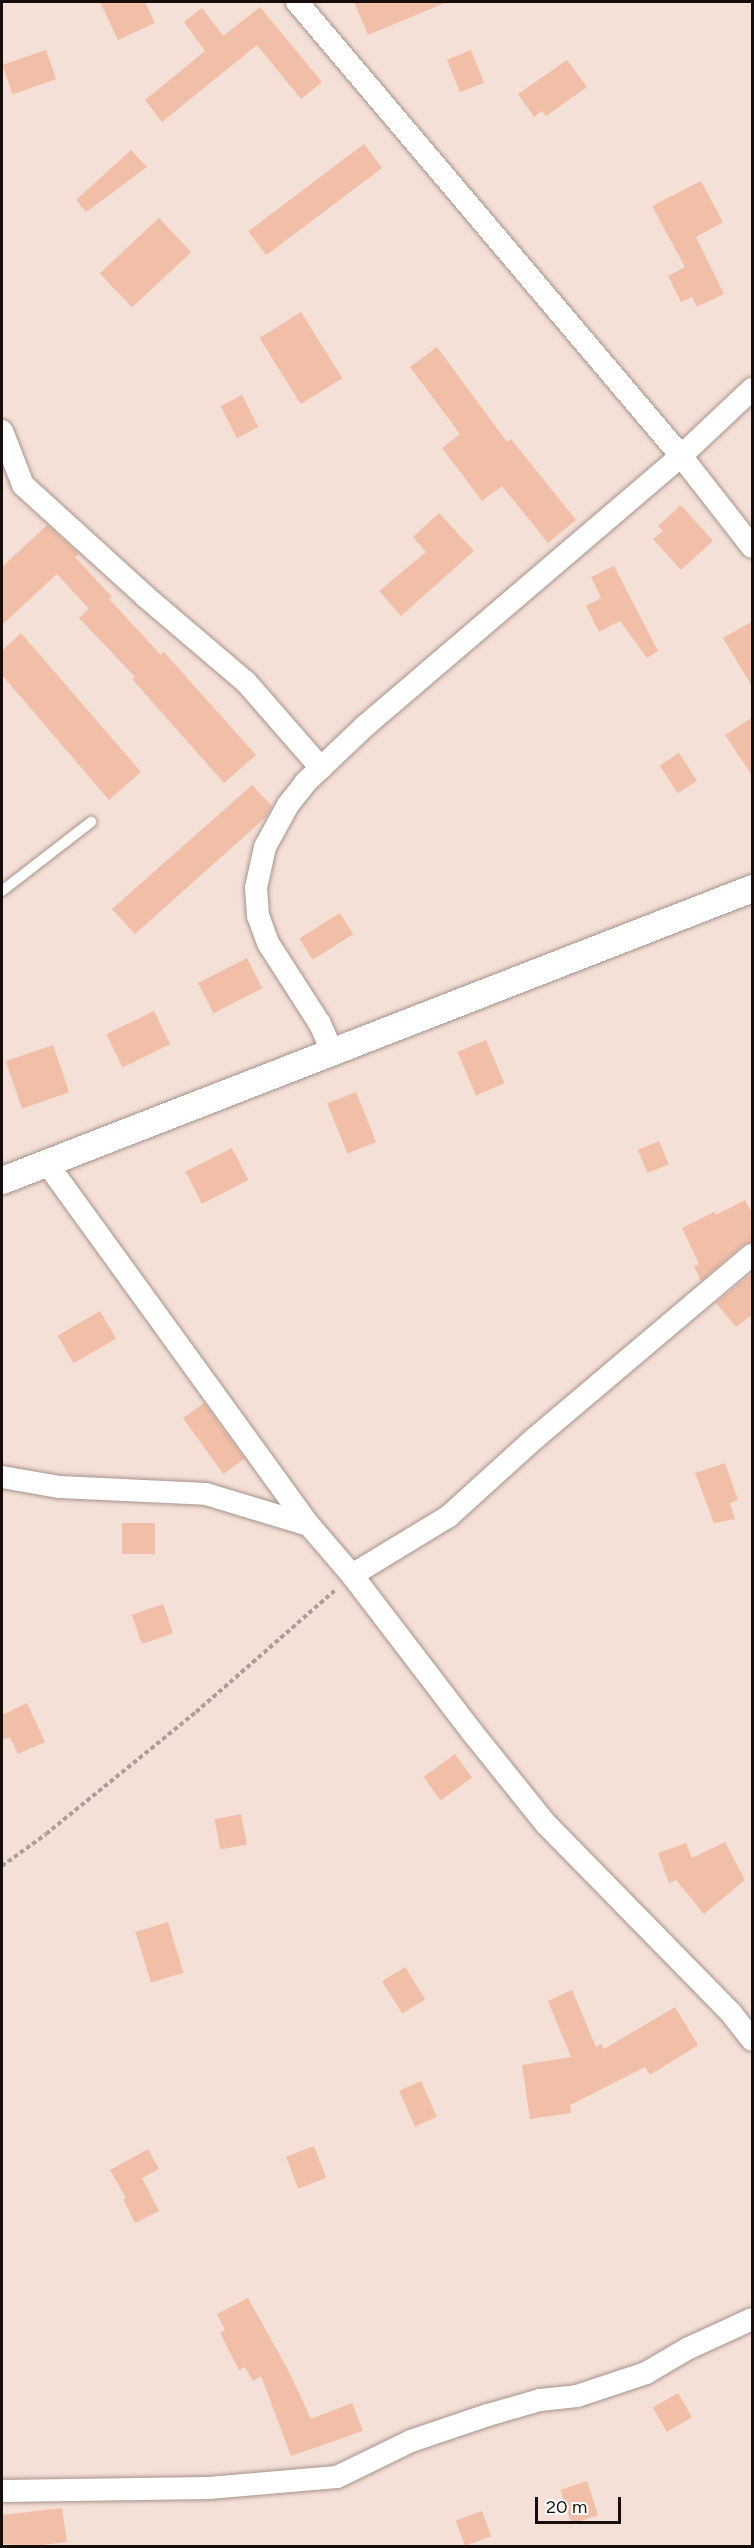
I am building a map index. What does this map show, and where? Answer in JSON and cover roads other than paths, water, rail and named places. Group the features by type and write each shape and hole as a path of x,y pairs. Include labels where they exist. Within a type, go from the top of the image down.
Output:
{"street":[{"path":"297,2 681,456 753,547"},
{"path":"332,1051 320,1024 268,944 258,916 255,888 265,847 288,805 321,768 452,649 681,456 753,389"},
{"path":"2,431 23,485 146,597 246,682 321,768"},
{"path":"2,1180 753,888"},
{"path":"46,1162 309,1525 352,1575 401,1642 546,1824 731,2013 753,2040"},
{"path":"352,1575 449,1516 534,1439 753,1255"},
{"path":"2,1477 60,1487 206,1494 309,1525"},
{"path":"2,2491 209,2488 337,2477 411,2441 488,2415 540,2400 577,2396 646,2373 689,2348 753,2319"}],"lane":[{"path":"2,891 91,822"}]}
